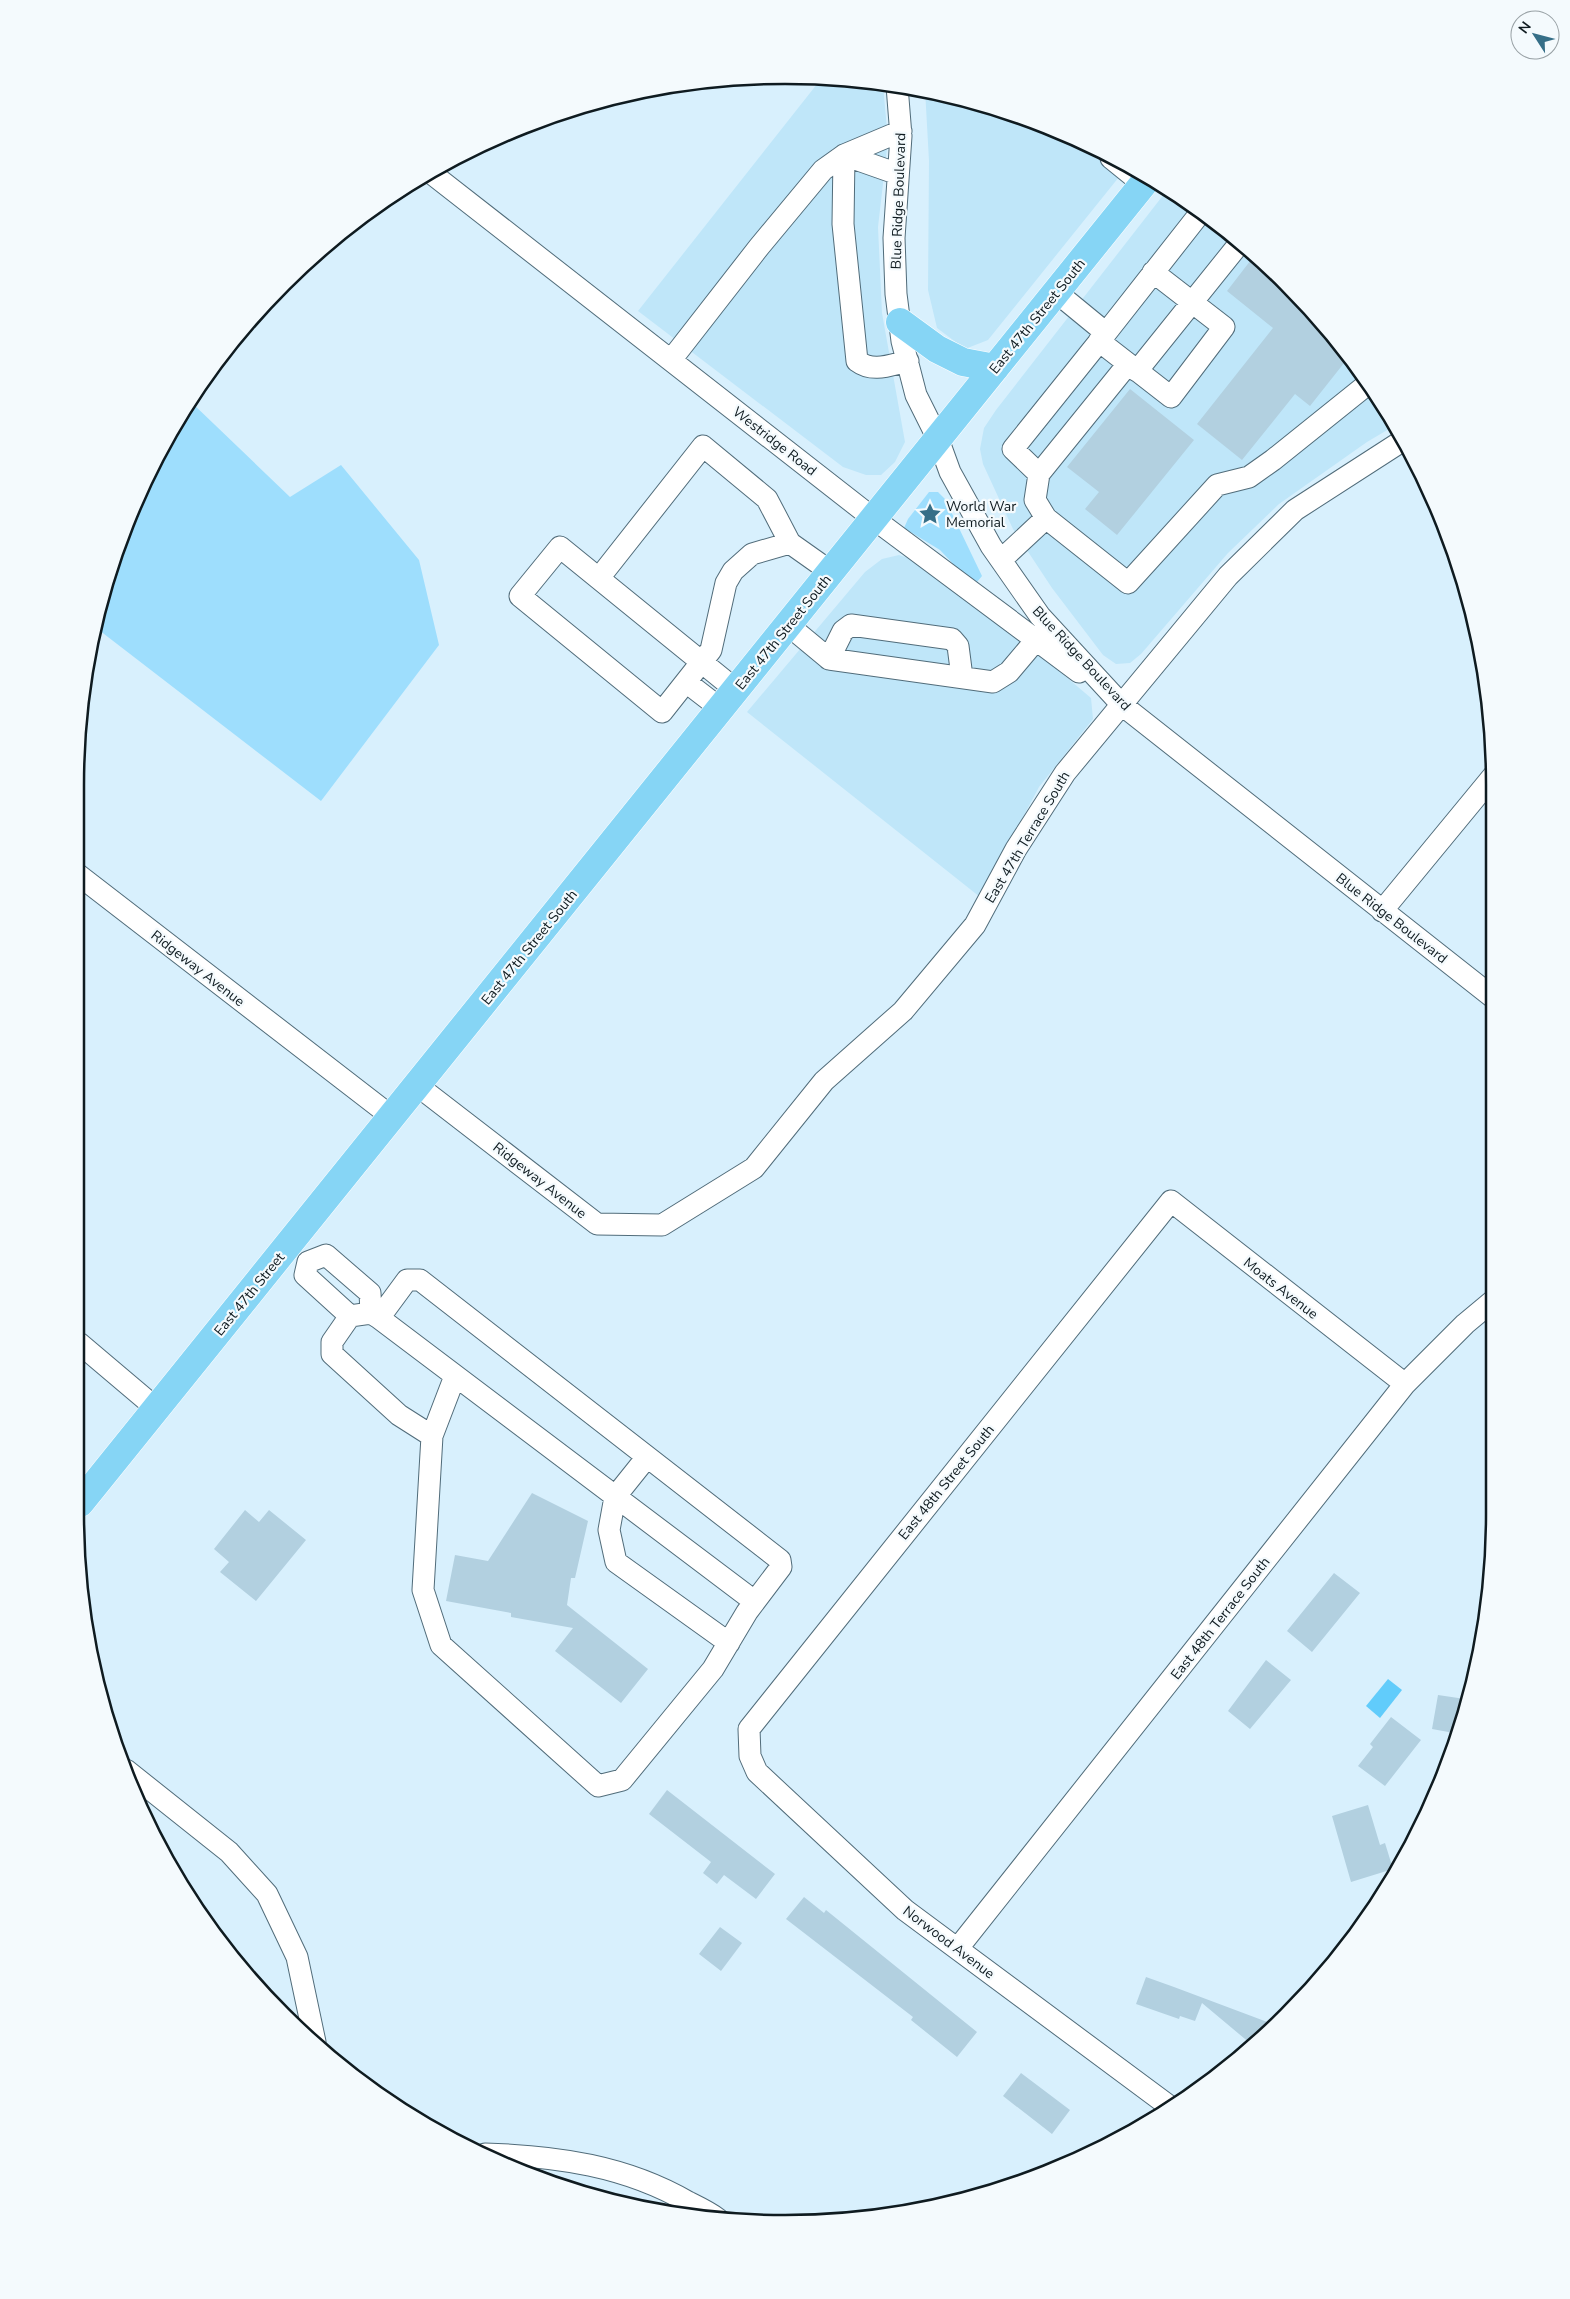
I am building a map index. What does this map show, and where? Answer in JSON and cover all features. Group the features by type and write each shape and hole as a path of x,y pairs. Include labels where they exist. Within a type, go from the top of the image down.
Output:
{"main road":[{"name":"East 47th Street South","path":"418,1086 1144,183"},
{"path":"900,322 937,349 963,362 995,368"},
{"name":"East 47th Street","path":"84,1498 157,1409 299,1253 392,1118 418,1086"}],"street":[{"name":"Blue Ridge Boulevard","path":"898,93 901,131 894,238 900,322 908,361 916,394 938,439 950,472 1000,560 1040,616 1122,704 1486,992"},
{"path":"671,360 759,247 823,170 844,156 901,131"},
{"path":"844,156 898,174"},
{"path":"844,156 843,224 857,361 867,367 877,368 908,361"},
{"name":"Westridge Road","path":"436,177 874,519 1122,704"},
{"path":"1039,474 1013,449 1197,218"},
{"path":"1235,248 1192,302 1039,474 1035,500 1046,518 1128,583 1216,485 1249,477 1363,388"},
{"path":"1056,292 1133,368 1171,397 1224,327 1154,272"},
{"name":"East 47th Terrace South","path":"754,1168 824,1081 904,1011 975,925 1016,849 1065,773 1228,576 1295,510 1397,444"},
{"path":"599,578 703,446 767,499 790,543 831,572"},
{"path":"1000,560 1046,518"},
{"path":"729,699 702,662 560,547 520,596 662,712 702,662 711,650 726,583 733,571 752,554 790,543"},
{"path":"788,625 829,659 993,682 1009,672 1036,640"},
{"path":"829,659 843,631 851,625 860,626 952,640 958,646 962,677"},
{"path":"686,682 729,699"},
{"path":"1382,911 1486,785"},
{"name":"Ridgeway Avenue","path":"84,879 392,1118"},
{"name":"Ridgeway Avenue","path":"418,1086 597,1224 662,1226 754,1168"},
{"name":"Moats Avenue","path":"1160,1214 1171,1201 1405,1384"},
{"name":"East 48th Street South","path":"750,1756 749,1729 1160,1214"},
{"path":"375,1315 370,1293 326,1255 299,1253 305,1276 350,1316 375,1315 754,1601"},
{"path":"375,1315 407,1280 420,1280 780,1560 781,1567 754,1601 713,1669 622,1780 598,1786 441,1644 423,1590 432,1436 455,1376"},
{"name":"East 48th Terrace South","path":"958,1948 1405,1384 1465,1324 1486,1306"},
{"path":"350,1316 332,1342 332,1354 399,1415 432,1436"},
{"path":"84,1347 157,1409"},
{"path":"647,1457 616,1497 609,1530 616,1562 729,1642"},
{"name":"Norwood Avenue","path":"750,1756 757,1772 905,1910 1166,2103"},
{"path":"135,1777 229,1852 267,1894 297,1957 313,2032"},
{"path":"501,2155 553,2158 621,2171 664,2188 702,2210"}],"shaded area":[{"path":"817,85 884,91 888,140 878,227 882,313 905,442 895,462 881,475 866,475 843,467 638,311"},
{"path":"925,98 1010,121 1053,137 1124,171 988,340 965,349 937,328 928,290 929,161"},
{"path":"1163,195 1212,229 1281,289 1341,358 1368,395 1389,429 1367,442 1279,504 1228,553 1141,654 1130,663 1116,664 1103,655 1052,588 1013,529 983,464 980,449 984,428"},
{"path":"195,406 290,497 341,465 419,560 439,645 321,801 101,632 121,560 137,517 156,475"},
{"path":"929,492 938,492 945,499 982,576 977,582 957,568 940,550 904,528 908,519"},
{"path":"899,555 914,560 1012,631 1091,698 1093,719 1039,787 980,897 747,712 865,572 882,559"},
{"path":"1388,1679 1402,1690 1380,1718 1366,1706"}],"building":[{"path":"1250,261 1281,289 1344,363 1310,406 1295,394 1242,460 1197,424 1273,328 1227,291"},
{"path":"1130,389 1194,440 1117,535 1085,509 1099,492 1067,467"},
{"path":"532,1493 588,1521 575,1578 571,1578 567,1605 648,1669 621,1703 555,1651 573,1628 511,1617 511,1613 446,1601 455,1555 488,1561"},
{"path":"245,1510 259,1522 269,1510 306,1540 256,1601 220,1572 229,1562 214,1549"},
{"path":"1334,1573 1360,1593 1312,1652 1287,1631"},
{"path":"1266,1660 1291,1680 1250,1729 1228,1711"},
{"path":"1438,1695 1461,1698 1451,1732 1432,1729"},
{"path":"1391,1717 1421,1740 1385,1786 1358,1766 1373,1747 1370,1744"},
{"path":"667,1790 775,1874 756,1899 724,1875 717,1884 703,1873 711,1862 649,1814"},
{"path":"1368,1805 1380,1845 1385,1843 1392,1865 1389,1870 1351,1882 1332,1816"},
{"path":"804,1897 824,1913 826,1910 977,2032 957,2057 911,2020 913,2017 786,1919"},
{"path":"720,1927 742,1943 721,1971 699,1954"},
{"path":"1146,1977 1268,2022 1247,2041 1202,2003 1195,2021 1180,2016 1179,2019 1136,2004"},
{"path":"1021,2073 1070,2110 1052,2134 1003,2096"}],"place":[{"name":"World War Memorial","path":"930,514"}]}
